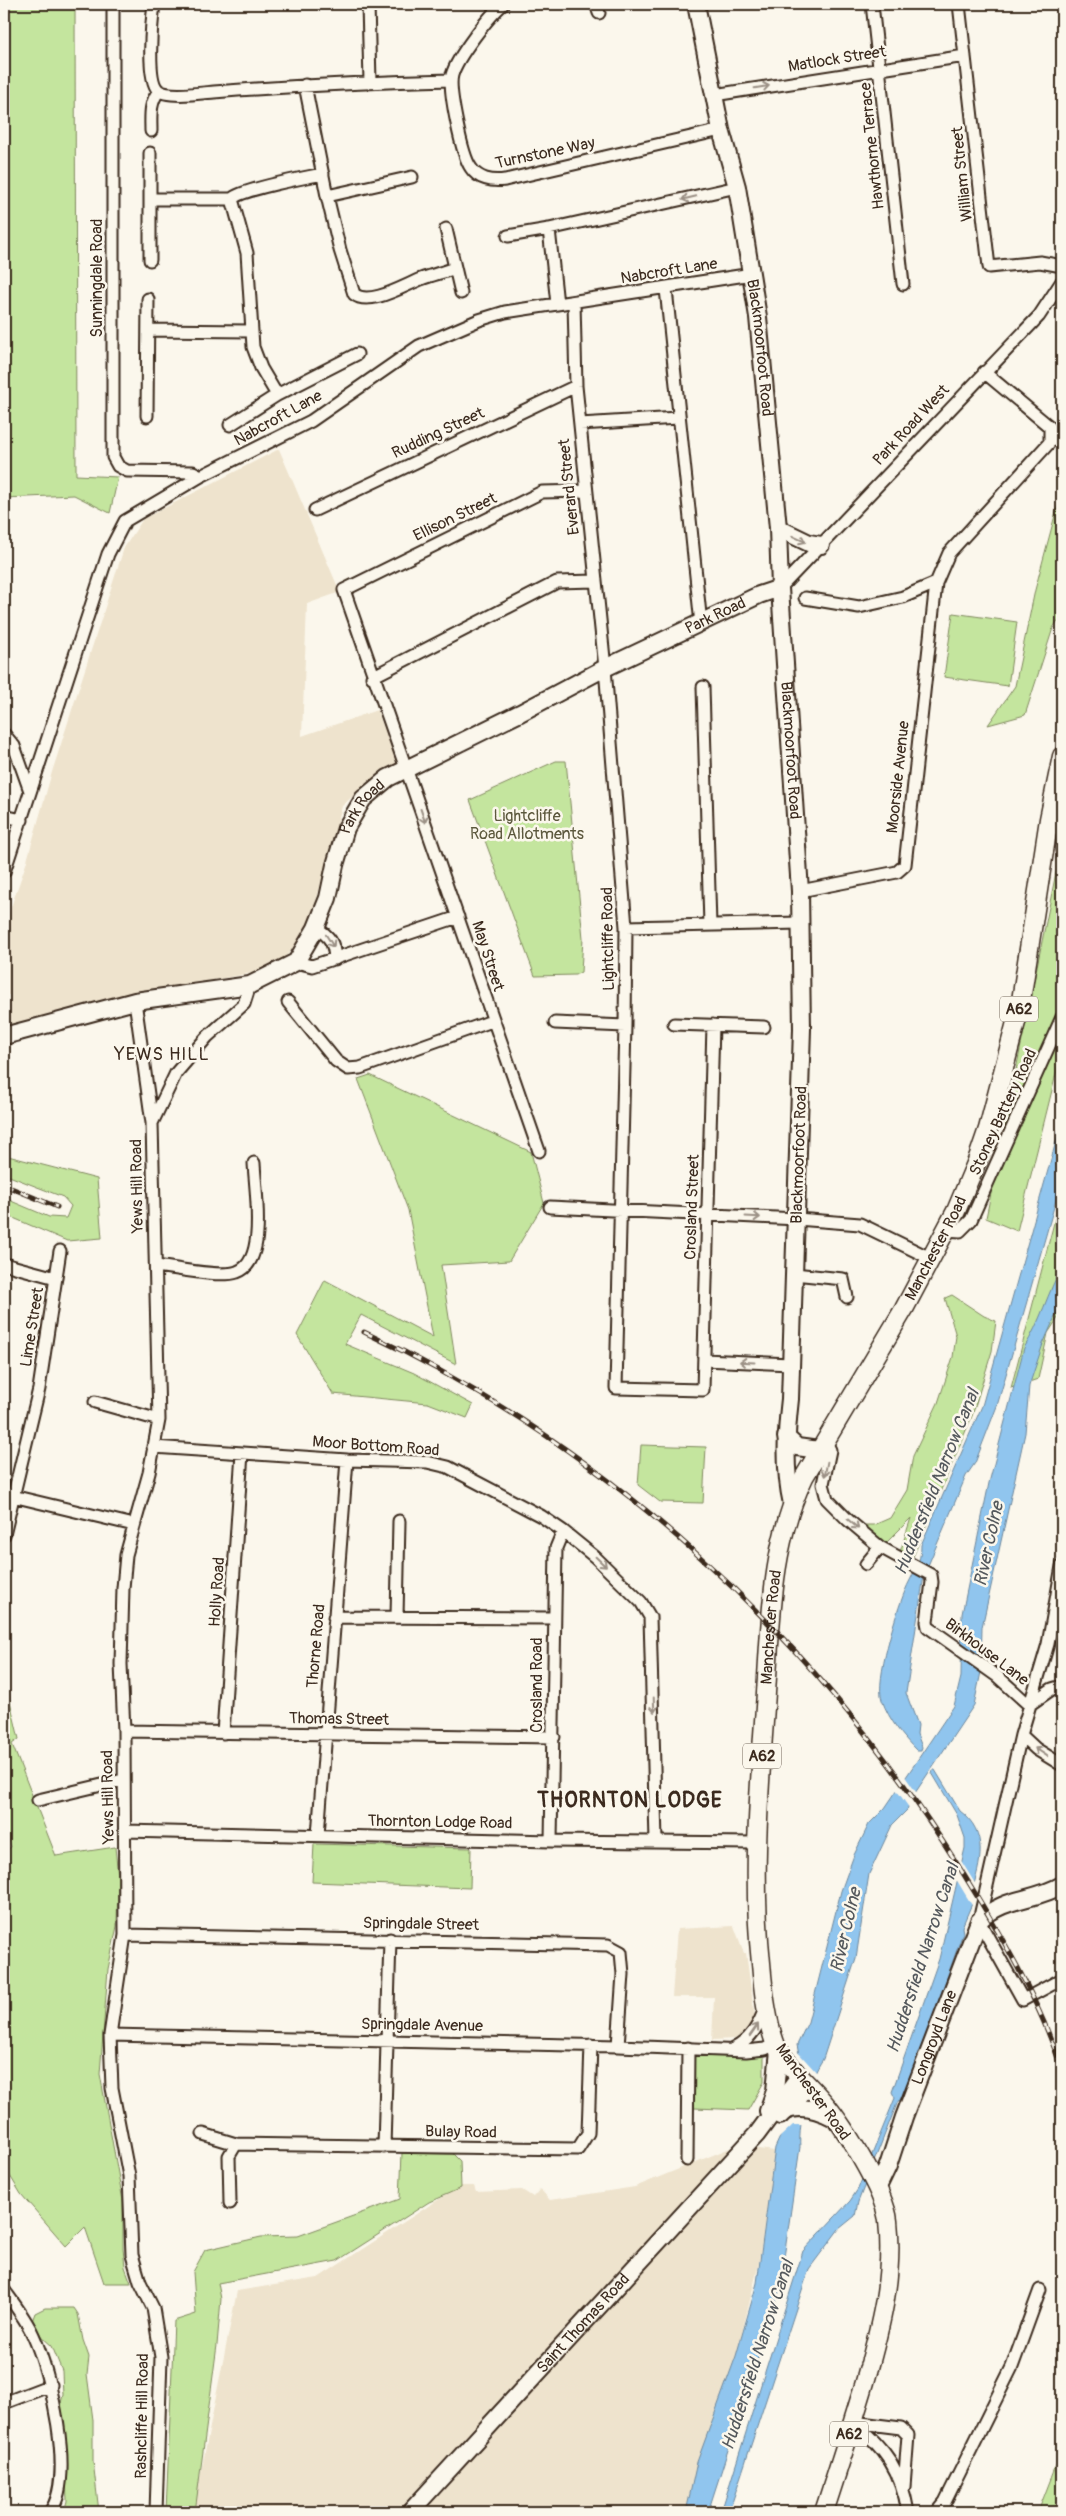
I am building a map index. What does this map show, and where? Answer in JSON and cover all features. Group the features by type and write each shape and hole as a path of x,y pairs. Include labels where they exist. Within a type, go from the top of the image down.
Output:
{"main road":[{"name":"Manchester Road","path":"824,2512 853,2422 883,2315 889,2269 888,2219 876,2184 834,2118 777,2047 766,2003 757,1928 755,1843 775,1568 792,1504 822,1445 876,1357 946,1230 966,1190 988,1129 1020,1007 1049,819 1062,756"}],"street":[{"name":"Sunningdale Road","path":"113,4 113,457 118,466 127,470 193,472 201,476"},
{"path":"154,4 151,52 154,81 159,91"},
{"path":"368,4 370,82"},
{"path":"159,91 184,94 305,85 451,80 454,70 483,26 503,4"},
{"name":"Blackmoorfoot Road","path":"696,4 720,130 737,187 752,274 778,528 780,588 800,891 802,1029 797,1219 786,1437 788,1484 792,1504"},
{"name":"Hawthorne Terrace","path":"872,4 904,284"},
{"name":"William Street","path":"959,4 989,267 1040,262 1062,266"},
{"name":"Matlock Street","path":"714,95 965,56"},
{"name":"Turnstone Way","path":"451,80 459,134 466,160 475,173 492,181 505,180 720,130"},
{"path":"305,85 327,196 340,250 354,294 359,298 386,294 455,268"},
{"path":"151,131 151,108 154,97 159,91"},
{"path":"150,153 150,260"},
{"path":"150,199 232,199 242,193 323,174"},
{"path":"327,196 412,177"},
{"path":"508,236 549,229 737,187"},
{"path":"232,199 247,253 253,347 277,395"},
{"path":"549,229 557,304"},
{"path":"446,230 461,293"},
{"name":"Nabcroft Lane","path":"4,872 108,554 124,521 201,476 311,421 419,346 479,320 504,312 666,289 752,274"},
{"name":"Park Road West","path":"780,588 1039,316 1062,281"},
{"path":"666,289 700,624"},
{"path":"147,416 148,299"},
{"name":"Everard Street","path":"574,302 576,386 585,492 605,668"},
{"path":"148,330 251,331"},
{"path":"230,425 277,395 357,354"},
{"name":"Moorside Avenue","path":"800,891 897,872 905,865 936,584 948,553 1050,442 1050,426 984,372"},
{"name":"Rudding Street","path":"315,510 576,386"},
{"path":"580,424 678,418"},
{"name":"Ellison Street","path":"344,590 542,492 585,492"},
{"path":"778,528 809,544 821,545"},
{"path":"372,677 557,582 595,582"},
{"path":"805,598 859,607 903,596 936,584"},
{"name":"Park Road","path":"296,962 316,928 328,898 334,865 346,828 363,799 388,778 605,668 759,595 780,588"},
{"name":"May Street","path":"344,590 372,677 407,770 492,1021 539,1151"},
{"name":"Lightcliffe Road","path":"605,668 626,927 616,1388 703,1390"},
{"path":"703,687 710,925"},
{"path":"4,734 14,746 30,791"},
{"path":"4,816 22,820"},
{"path":"4,1036 135,1001 250,985 296,962 312,966 458,917"},
{"path":"626,927 800,923"},
{"path":"316,928 327,934 334,945 335,958"},
{"name":"Yews Hill Road","path":"129,2176 112,2088 110,2035 125,1935 124,1731 121,1664 123,1588 126,1555 149,1473 159,1420 152,1123 176,1074 207,1037 244,1004 250,985"},
{"path":"135,1001 152,1123"},
{"path":"288,1002 336,1061 348,1069 360,1068 492,1021"},
{"name":"Stoney Battery Road","path":"946,1230 960,1231 971,1220 1062,1017"},
{"path":"555,1023 625,1026"},
{"path":"674,1024 764,1027"},
{"name":"Crosland Street","path":"703,1390 713,1025"},
{"path":"156,1266 223,1274 238,1272 246,1266 253,1256 256,1242 254,1164"},
{"path":"550,1207 797,1219 860,1224 930,1258"},
{"name":"Lime Street","path":"4,1535 9,1495 39,1389 60,1251"},
{"path":"4,1264 56,1278"},
{"path":"794,1274 843,1279 847,1297"},
{"path":"704,1360 791,1364"},
{"path":"95,1402 159,1420"},
{"path":"786,1437 797,1447 822,1445"},
{"name":"Birkhouse Lane","path":"822,1445 830,1450 823,1484 827,1499 880,1547 927,1572 932,1577 927,1625 990,1670 1029,1705"},
{"name":"Moor Bottom Road","path":"153,1447 347,1460 427,1462 448,1467 541,1516 563,1531 595,1557 641,1602 650,1617 656,1841"},
{"name":"Holly Road","path":"223,1733 242,1453"},
{"name":"Thorne Road","path":"318,1835 347,1460"},
{"path":"9,1495 134,1525"},
{"path":"396,1617 399,1522"},
{"name":"Crosland Road","path":"551,1841 554,1737 553,1618 556,1548 563,1531"},
{"path":"866,1564 880,1547"},
{"path":"1062,1566 1048,1644 1021,1735 978,1921 1023,2000 1062,1979"},
{"path":"334,1617 553,1618"},
{"path":"1029,1705 1052,1689 1062,1686"},
{"name":"Thomas Street","path":"124,1731 554,1737"},
{"path":"1021,1735 1036,1749 1062,1765"},
{"path":"38,1800 123,1780"},
{"name":"Thornton Lodge Road","path":"125,1831 551,1841 755,1843"},
{"path":"978,1921 990,1910 1007,1902 1037,1896 1062,1885"},
{"name":"Longroyd Lane","path":"876,2184 888,2166 904,2117 978,1921"},
{"name":"Springdale Street","path":"125,1935 608,1945 621,1952 623,1974 618,2046"},
{"path":"384,2147 390,1939"},
{"path":"733,2049 743,2044 760,2023 766,2003"},
{"name":"Springdale Avenue","path":"110,2035 733,2049 777,2047"},
{"name":"Bulay Road","path":"203,2134 236,2144 578,2150 588,2132 591,2045"},
{"path":"761,2130 775,2091 777,2047"},
{"path":"687,2160 688,2048"},
{"name":"Saint Thomas Road","path":"410,2512 761,2130 787,2092 804,2080"},
{"name":"Saint Thomas Road","path":"761,2130 767,2130 783,2112 804,2080"},
{"path":"783,2112 790,2109 810,2110 834,2118"},
{"path":"230,2203 229,2156 236,2144"},
{"name":"Rashcliffe Hill Road","path":"129,2176 132,2256 140,2282 153,2308 161,2357 156,2512"},
{"path":"4,2290 34,2335 50,2384 59,2441 62,2480 59,2495 50,2512"},
{"path":"937,2512 945,2502 1009,2375 1040,2290"},
{"path":"4,2402 50,2384"},
{"path":"853,2422 882,2449 897,2471 904,2487"},
{"path":"853,2422 901,2428 908,2435 904,2487 908,2512"}],"shaded area":[{"path":"279,449 340,592 307,604 302,736 377,710 399,767 364,786 342,806 314,909 304,937 285,957 258,972 107,999 10,1030 9,995 4,995 4,927 26,864 52,772 124,548 143,519"},
{"path":"734,1926 744,1953 746,1953 755,2017 743,2036 734,2039 712,2040 714,1997 672,1997 677,1929"},
{"path":"735,2146 775,2151 759,2263 738,2350 685,2512 193,2512 237,2291 318,2278 447,2194 448,2186 474,2186 476,2192 522,2190 533,2197 540,2189 550,2200 635,2187"}],"green space":[{"path":"4,4 75,4 76,475 118,477 110,513 74,495 4,498"},
{"path":"1062,468 1062,614 1053,628 1025,715 988,725 1015,686 1035,590 1058,504"},
{"path":"953,613 1017,622 1008,686 944,677"},
{"name":"Lightcliffe Road Allotments","path":"556,761 566,761 583,938 581,972 575,975 535,976 470,800"},
{"path":"1062,843 1062,1050 1017,1231 986,1218"},
{"path":"370,1075 531,1152 544,1203 509,1261 441,1265 456,1364 361,1315 345,1344 414,1373 473,1405 467,1418 428,1403 333,1394 297,1335 325,1280 433,1337 408,1210 358,1079"},
{"path":"4,1155 97,1179 102,1238 67,1241 4,1214 4,1198 49,1217 66,1218 71,1206 63,1197 4,1174"},
{"path":"1062,1192 1062,1312 1048,1333 1038,1379 1011,1388"},
{"path":"952,1295 984,1316 996,1321 992,1351 972,1416 912,1559 900,1552 911,1518 885,1544 863,1525 874,1525 890,1518 907,1490 913,1456 938,1403 953,1357 956,1336 945,1298"},
{"path":"641,1445 706,1447 703,1503 660,1502 638,1485"},
{"path":"4,1676 19,1739 12,1744 56,1856 115,1847 118,1877 117,1926 108,1969 100,2074 123,2201 123,2249 125,2267 131,2283 104,2283 85,2227 66,2246 21,2194 4,2166 4,1852 11,1847 4,1823"},
{"path":"314,1844 471,1848 470,1888 312,1882"},
{"path":"694,2054 764,2055 764,2082 748,2110 694,2108"},
{"path":"402,2153 453,2154 460,2161 461,2188 429,2202 337,2261 218,2283 221,2299 217,2345 195,2512 166,2512 174,2321 196,2314 193,2272 205,2250 261,2237 298,2236 400,2199"},
{"path":"45,2308 74,2308 78,2314 83,2340 89,2357 87,2374 93,2420 93,2461 99,2512 64,2512 67,2501 64,2426 60,2407 63,2395 62,2371 52,2346 42,2337 32,2321 35,2313"},
{"path":"1062,2450 1062,2512 1038,2512"}],"water":[{"path":"1062,1120 1062,1179 997,1406 975,1463 966,1476 924,1575 906,1693 918,1725 917,1734 922,1747 921,1751 917,1751 897,1728 882,1700 881,1678 884,1663 901,1601 920,1557 921,1545 982,1406"},
{"path":"1062,1266 1062,1301 1043,1344 1029,1386 1025,1433 982,1627 981,1672 974,1705 911,1799 907,1810 892,1825 869,1874 856,1958 823,2059 809,2089 803,2114 779,2292 708,2512 686,2512 697,2462 736,2356 757,2283 775,2148 785,2126 799,2055 797,2045 808,2022 841,1891 854,1855 869,1824 885,1808 954,1706 961,1677 962,1614 989,1483 1024,1348 1035,1328"},
{"path":"935,1770 960,1811 969,1819 979,1839 980,1860 971,1893 974,1899 962,1927 963,1933 903,2099 898,2101 858,2202 855,2216 839,2229 809,2269 729,2512 721,2512 803,2251 850,2201 858,2189 895,2098 892,2092 939,1959 965,1848 965,1838 957,1815 932,1773"}],"pier":[{"path":"904,1775 918,1795 910,1809 895,1788"},
{"path":"960,1859 976,1885 974,1893 977,1899 973,1907 956,1879"},
{"path":"796,2050 817,2073 804,2125 793,2125 778,2139 790,2107"}],"railway":[{"path":"4,1185 57,1207"},
{"path":"364,1332 455,1379 541,1433 623,1492 701,1558 774,1629 842,1705 904,1785 961,1870 1018,1967 1042,2018 1062,2070"}],"district":[{"name":"YEWS HILL","path":"162,1054"},
{"name":"THORNTON LODGE","path":"630,1800"}],"water label":[{"name":"Huddersfield Narrow Canal","path":"937,1482"},
{"name":"River Colne","path":"989,1544"},
{"name":"River Colne","path":"846,1930"},
{"name":"Huddersfield Narrow Canal","path":"923,1958"},
{"name":"Huddersfield Narrow Canal","path":"758,2355"}]}
